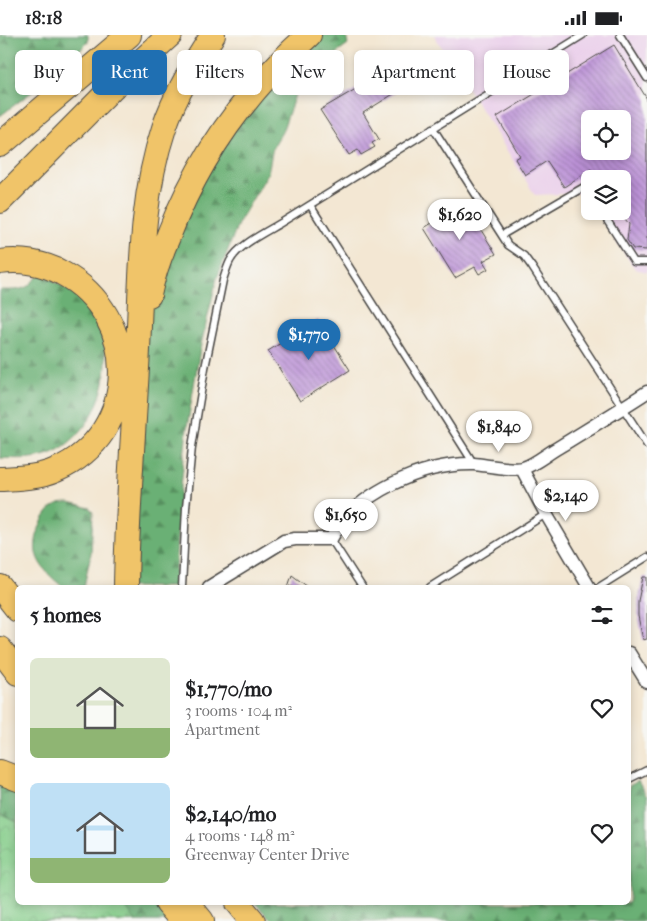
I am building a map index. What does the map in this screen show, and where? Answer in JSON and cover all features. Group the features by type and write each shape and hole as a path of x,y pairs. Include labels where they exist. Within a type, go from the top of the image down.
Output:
{"highway":[{"path":"0,145 129,35"},
{"path":"0,201 110,89 170,35"},
{"path":"126,585 143,237 147,200 165,127 183,85 213,35"},
{"path":"138,358 151,286 168,235 189,189 226,126 278,63 308,35"},
{"path":"0,262 31,262 54,269 75,280 87,290 104,309 117,336 121,371 118,399 112,416 98,437 84,452 56,470 25,478 0,479"},
{"path":"0,587 15,607"},
{"path":"0,649 15,669"},
{"path":"0,772 15,778"},
{"path":"169,905 182,921"},
{"path":"190,905 202,921"},
{"path":"240,905 253,921"},
{"path":"247,905 258,921"}],"street":[{"path":"212,585 284,541 295,539 331,539 337,528 370,497 409,476 429,469 474,464 522,469 647,392"},
{"path":"522,469 588,585"},
{"path":"631,656 647,682"}],"lane":[{"path":"182,585 186,508 193,440 210,342 226,270 233,256 245,246 583,35"},
{"path":"620,35 647,78"},
{"path":"433,128 508,245 524,256 647,445"},
{"path":"502,235 581,189"},
{"path":"310,205 474,464"},
{"path":"607,220 634,262 647,263"},
{"path":"433,585 546,514"},
{"path":"331,539 361,585"},
{"path":"601,585 647,557"},
{"path":"631,778 647,770"}],"shaded area":[{"path":"434,35 647,35 647,272 635,269 602,220 631,220 631,170 581,170 581,193 535,195 472,95 474,95 474,50 443,50"}],"green space":[{"path":"0,35 88,35 88,42 80,50 15,50 15,95 28,95 0,116"},
{"path":"318,35 346,35 348,45 341,50 304,50"},
{"path":"272,86 272,95 295,95 282,132 273,147 268,173 238,224 217,278 200,349 187,428 179,507 174,585 126,585 151,286 206,158"},
{"path":"44,275 67,289 87,306 97,322 103,339 106,357 105,376 101,394 94,412 84,428 71,441 56,451 22,459 0,458 0,290 25,288"},
{"path":"62,503 90,508 93,513 91,553 84,585 61,585 43,568 36,553 36,540 43,519 52,508"},
{"path":"0,781 15,788 15,905 161,905 174,921 0,921"},
{"path":"638,781 647,797 647,921 272,921 257,905 631,905 631,785"},
{"path":"0,814 15,821 15,905 124,905 136,921 0,921"}],"building":[{"path":"614,45 647,99 647,250 633,249 627,240 629,224 626,220 631,220 631,170 581,170 581,176 564,187 547,161 525,175 515,159 520,156 497,117 533,95 569,95 569,73"},
{"path":"354,90 354,95 392,95 363,113 379,139 372,143 375,147 361,155 358,150 349,155 320,110"},
{"path":"464,203 496,254 483,261 488,269 479,274 475,267 455,278 424,228 443,216 438,209 447,204 452,211"},
{"path":"318,320 350,370 300,401 268,351"},
{"path":"292,575 305,585 289,585"},
{"path":"643,577 647,577 647,639 643,640 638,616 638,601"}]}
